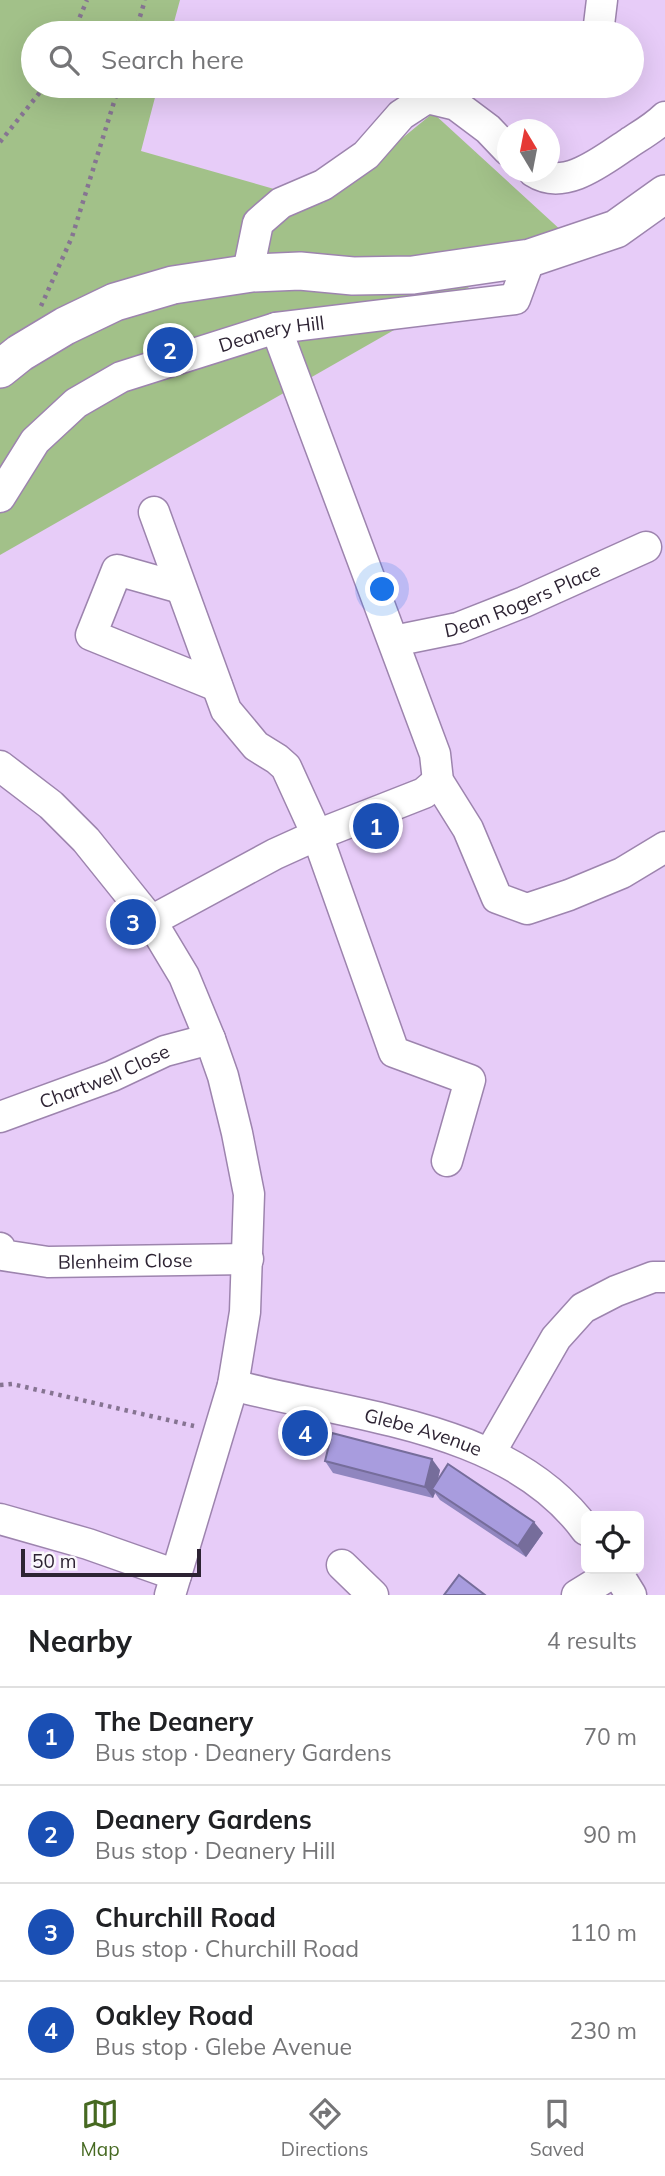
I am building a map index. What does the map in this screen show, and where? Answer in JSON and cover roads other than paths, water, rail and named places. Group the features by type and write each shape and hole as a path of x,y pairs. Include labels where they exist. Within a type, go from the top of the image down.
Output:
{"main road":[{"path":"0,369 20,353 65,326 115,302 173,285 253,273 300,271 353,276 413,275 530,258 616,229 665,194"}],"street":[{"path":"599,21 602,0"},
{"path":"253,273 250,262 258,223 281,203 323,185 366,155 401,115 427,98 456,105 497,138"},
{"path":"560,178 589,169 665,117"},
{"name":"Deanery Hill","path":"0,497 34,442 76,403 121,377 276,328 515,299 530,258"},
{"path":"276,328 435,754 438,781 468,829 497,898 527,909 622,873 665,847"},
{"path":"155,512 226,710 256,746 277,758 286,767 317,835 394,1052 470,1080 447,1161"},
{"name":"Dean Rogers Place","path":"394,641 458,628 524,603 646,547"},
{"path":"181,588 117,570 91,635 217,686"},
{"path":"0,766 51,805 77,831 151,920 184,976 223,1076 250,1194 245,1312 233,1385 173,1585 88,1544 0,1519"},
{"path":"151,920 317,835 424,793 438,781"},
{"name":"Chartwell Close","path":"3,1122 165,1051 210,1039"},
{"name":"Blenheim Close","path":"1,1254 48,1262 247,1259"},
{"path":"490,1453 556,1338 583,1308 653,1277 665,1277"},
{"name":"Glebe Avenue","path":"233,1385 410,1427 490,1453 520,1470 551,1493 581,1525"},
{"path":"342,1565 373,1595"},
{"path":"577,1595 621,1578"}],"place":[{"name":"Deanery Gardens","path":"170,350"},
{"name":"The Deanery","path":"376,826"},
{"name":"Churchill Road","path":"133,922"},
{"name":"Oakley Road","path":"305,1433"}]}
